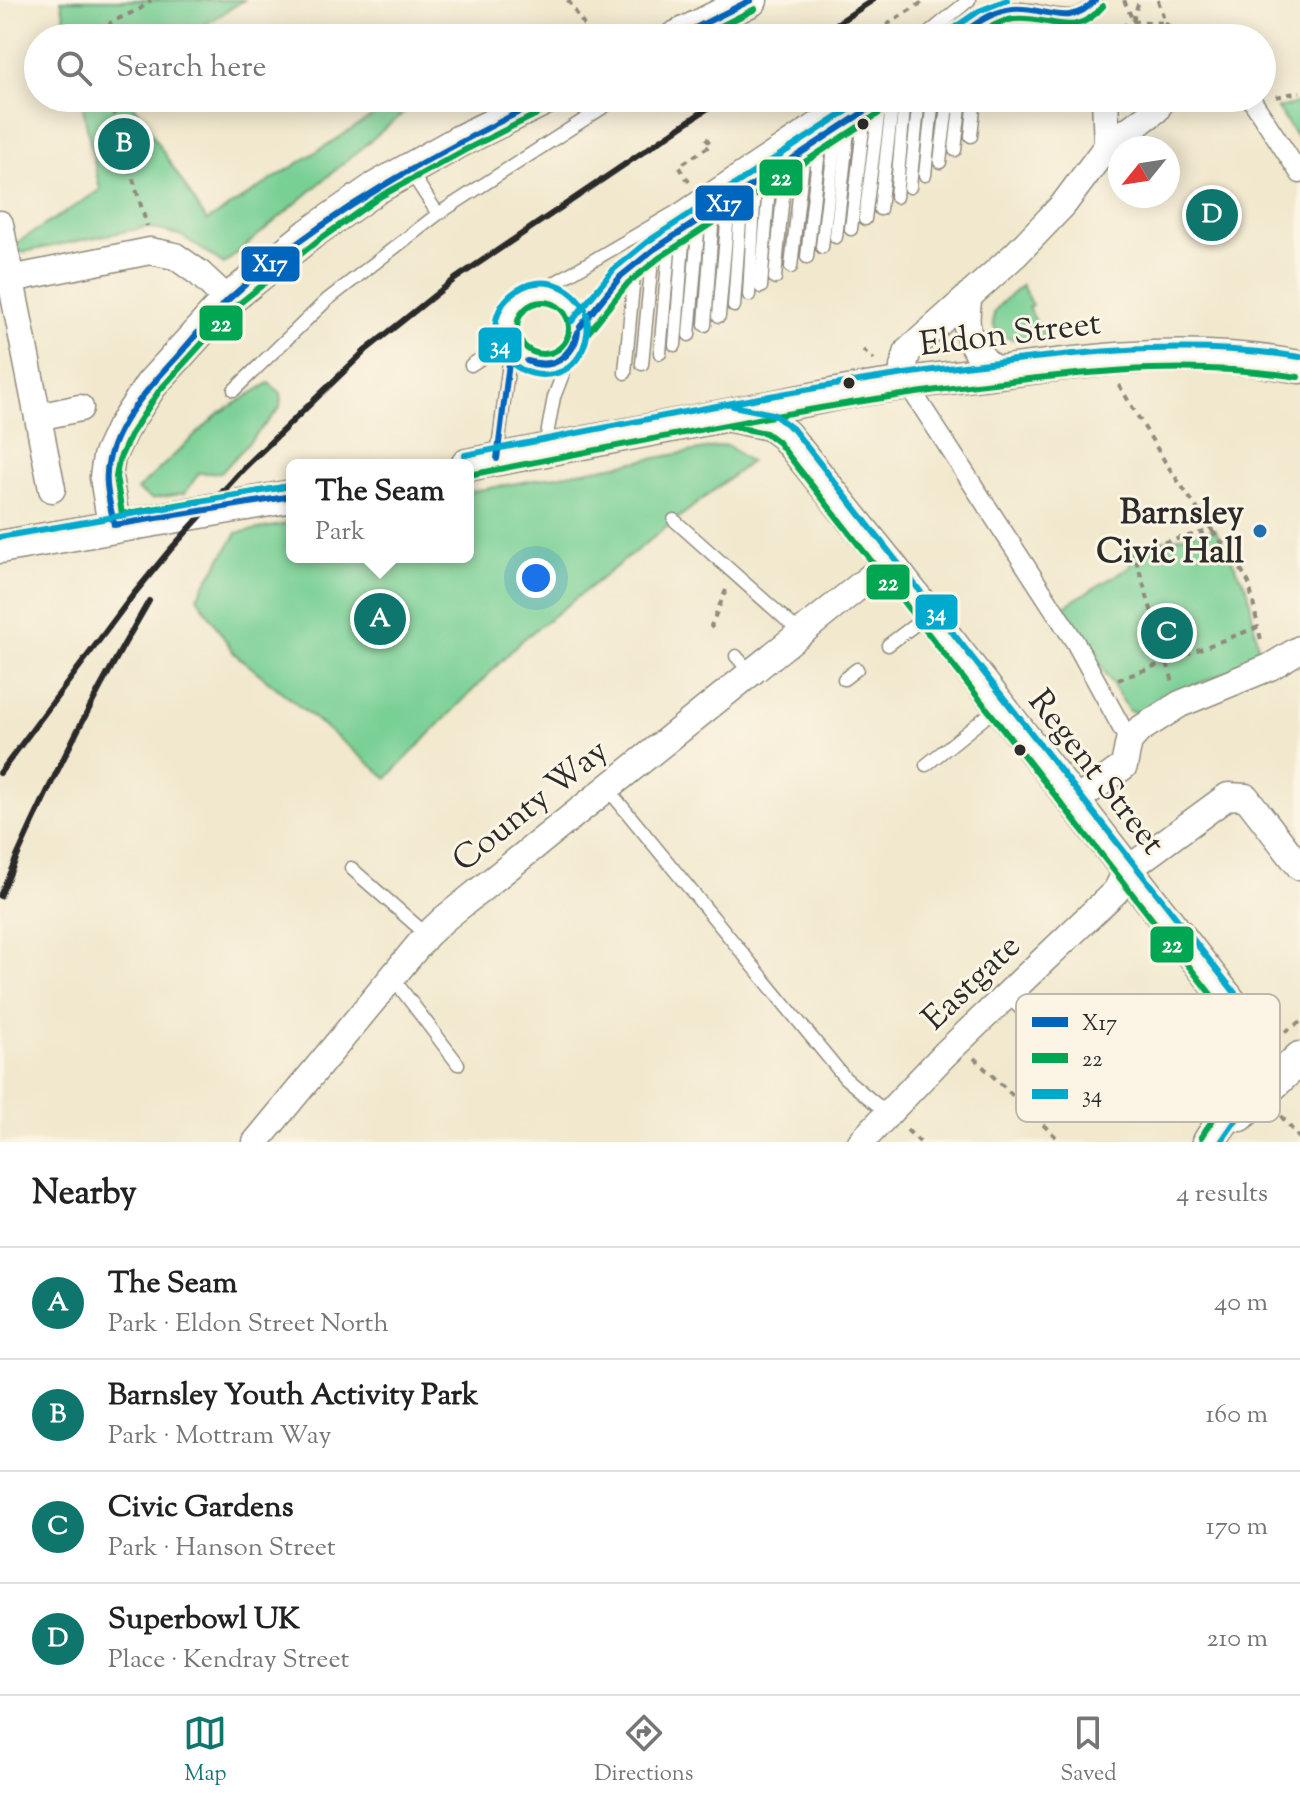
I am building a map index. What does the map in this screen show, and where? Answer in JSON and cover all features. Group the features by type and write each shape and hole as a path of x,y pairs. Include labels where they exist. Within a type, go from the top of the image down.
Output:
{"street":[{"path":"703,24 751,0"},
{"path":"114,525 106,477 109,457 122,429 151,385 228,300 310,234 408,169 520,112"},
{"path":"1106,112 1107,146"},
{"path":"1129,741 1101,686 1028,567 906,382 903,367 908,351 1016,254 1063,205 1107,146 1153,112"},
{"path":"1260,112 1300,174"},
{"path":"0,224 11,279 15,326 52,489"},
{"path":"11,279 150,251 175,256 228,300"},
{"path":"969,295 965,317 969,339 981,358 997,372"},
{"name":"Eldon Street","path":"482,462 906,382 1104,359 1183,355 1260,359 1300,367"},
{"path":"805,459 802,440 809,423 822,409 848,392"},
{"path":"38,417 80,408"},
{"name":"Regent Street","path":"731,416 770,424 785,435 1224,994"},
{"path":"0,547 286,497"},
{"name":"County Way","path":"256,1142 427,935 743,664 801,633 888,563"},
{"path":"1074,802 1124,766 1129,741 1139,730 1180,704 1270,667 1300,649"},
{"name":"Eastgate","path":"861,1142 957,1043 1116,891 1127,870 1228,796 1246,797 1300,867"},
{"path":"1280,1077 1300,1058"},
{"name":"Regent Street","path":"1210,1142 1222,1122"},
{"path":"1210,1142 1231,1122"}],"lane":[{"path":"940,24 969,0"},
{"path":"978,24 1013,9 1071,16 1083,12 1095,0"},
{"path":"983,24 984,19"},
{"path":"234,390 327,300 438,214 596,112"},
{"path":"482,462 510,344 507,319 511,309 528,294 539,292 674,213 825,112"},
{"path":"544,450 554,397 580,327 621,276 653,250 865,112"},
{"path":"851,229 865,112"},
{"path":"865,219 880,112"},
{"path":"880,209 891,112"},
{"path":"896,197 904,112"},
{"path":"910,187 918,112"},
{"path":"925,175 932,112"},
{"path":"940,162 946,112"},
{"path":"955,150 959,112"},
{"path":"971,136 974,112"},
{"path":"836,237 849,122"},
{"path":"822,247 836,131"},
{"path":"807,257 820,141"},
{"path":"791,267 804,152"},
{"path":"775,278 786,163"},
{"path":"408,169 438,214"},
{"path":"761,287 770,174"},
{"path":"749,295 755,184"},
{"path":"734,306 742,192"},
{"path":"719,316 729,201"},
{"path":"705,325 713,212"},
{"path":"689,335 699,221"},
{"path":"675,345 684,230"},
{"path":"660,353 670,239"},
{"path":"642,364 653,250"},
{"path":"625,373 635,264"},
{"path":"539,292 562,297 571,305 580,327"},
{"path":"510,344 519,357 541,365 564,359 573,350"},
{"path":"471,365 510,344"},
{"path":"674,520 801,633"},
{"path":"888,645 928,615"},
{"path":"844,679 857,669"},
{"path":"926,765 1000,706"},
{"path":"602,788 845,1078 888,1114"},
{"path":"351,868 427,935"},
{"path":"392,977 458,1064"},
{"path":"1007,995 1016,1004"}],"path":[{"path":"110,24 151,0"},
{"path":"568,0 583,24"},
{"path":"888,24 926,0"},
{"path":"1124,0 1133,21"},
{"path":"1127,24 1133,21 1165,23 1158,0"},
{"path":"1133,21 1139,2"},
{"path":"1276,97 1300,92"},
{"path":"113,112 147,227 150,251"},
{"path":"690,183 679,166 711,145 706,138"},
{"path":"1104,359 1167,465 1230,551 1249,583 1264,651"},
{"path":"1180,704 1133,550 1212,530"},
{"path":"713,628 711,626 733,573"},
{"path":"1101,686 1258,627"},
{"path":"957,1043 1016,1099"},
{"path":"1280,1114 1300,1139"},
{"path":"1040,1122 1061,1142"}],"green space":[{"path":"61,0 244,0 206,24 66,24"},
{"path":"1300,103 1300,139 1298,139 1277,108"},
{"path":"84,112 138,112 207,221 379,112 404,112 224,264 182,236 147,227 18,253 15,244 100,190"},
{"path":"1022,285 1032,306 1028,308 1047,339 1013,339 998,335 993,319 995,312"},
{"path":"269,383 281,393 280,408 221,473 199,473 185,493 152,499 137,490 218,414"},
{"path":"727,445 750,462 521,641 387,778 234,653 197,597 237,533 286,524 286,563 474,563 474,491"},
{"path":"1215,529 1248,590 1260,659 1139,712 1129,711 1064,606 1131,566 1125,549"}],"railway":[{"path":"836,24 873,0"},
{"path":"0,773 170,550 244,468 366,350 455,279 702,112"},
{"path":"0,896 70,746 149,601"}],"transit line":[{"name":"X17","path":"703,24 751,0"},
{"name":"34","path":"960,24 979,11 1007,0"},
{"name":"X17","path":"976,24 1013,9 1056,15 1076,14 1095,0"},
{"name":"22","path":"1076,24 1092,17 1103,6"},
{"name":"22","path":"725,24 755,9"},
{"name":"22","path":"998,24 1014,19 1061,24"},
{"name":"X17","path":"114,525 107,475 113,445 146,392 222,306 265,268 341,212 520,112"},
{"name":"22","path":"286,487 122,514 116,477 119,460 131,434 159,391 235,307 316,242 381,196 541,112"},
{"name":"34","path":"572,321 614,269 647,242 846,112"},
{"name":"X17","path":"580,327 621,276 653,250 864,112"},
{"name":"22","path":"588,333 628,283 659,258 881,112"},
{"name":"34","path":"585,309 569,291 551,283 533,284 517,290 504,303 497,319 496,337 505,356 517,367 537,375 555,374 565,370 579,356 587,336 587,314"},
{"name":"22","path":"543,302 561,310 569,328 561,346 543,354 525,346 517,328 525,310 543,302"},
{"name":"X17","path":"527,361 545,364 559,359 570,349 578,332"},
{"name":"X17","path":"527,361 545,365 560,360 572,349 578,332"},
{"name":"X17","path":"497,459 511,347"},
{"name":"34","path":"465,455 797,391 998,362 1187,348 1300,357"},
{"name":"22","path":"474,474 801,411 1002,382 1186,368 1298,377"},
{"name":"34","path":"733,406 773,414 793,429 1236,994"},
{"name":"22","path":"729,426 766,433 778,442 1211,994"},
{"name":"34","path":"0,537 286,487"},
{"name":"X17","path":"114,525 286,497"},
{"name":"22","path":"1201,1137 1212,1122"},
{"name":"34","path":"1221,1142 1234,1122"}],"place":[{"name":"Barnsley Youth Activity Park","path":"124,144"},
{"name":"Superbowl UK","path":"1212,215"},
{"name":"Barnsley Civic Hall","path":"1260,531"},
{"name":"The Seam","path":"380,619"},
{"name":"Civic Gardens","path":"1167,633"}]}
